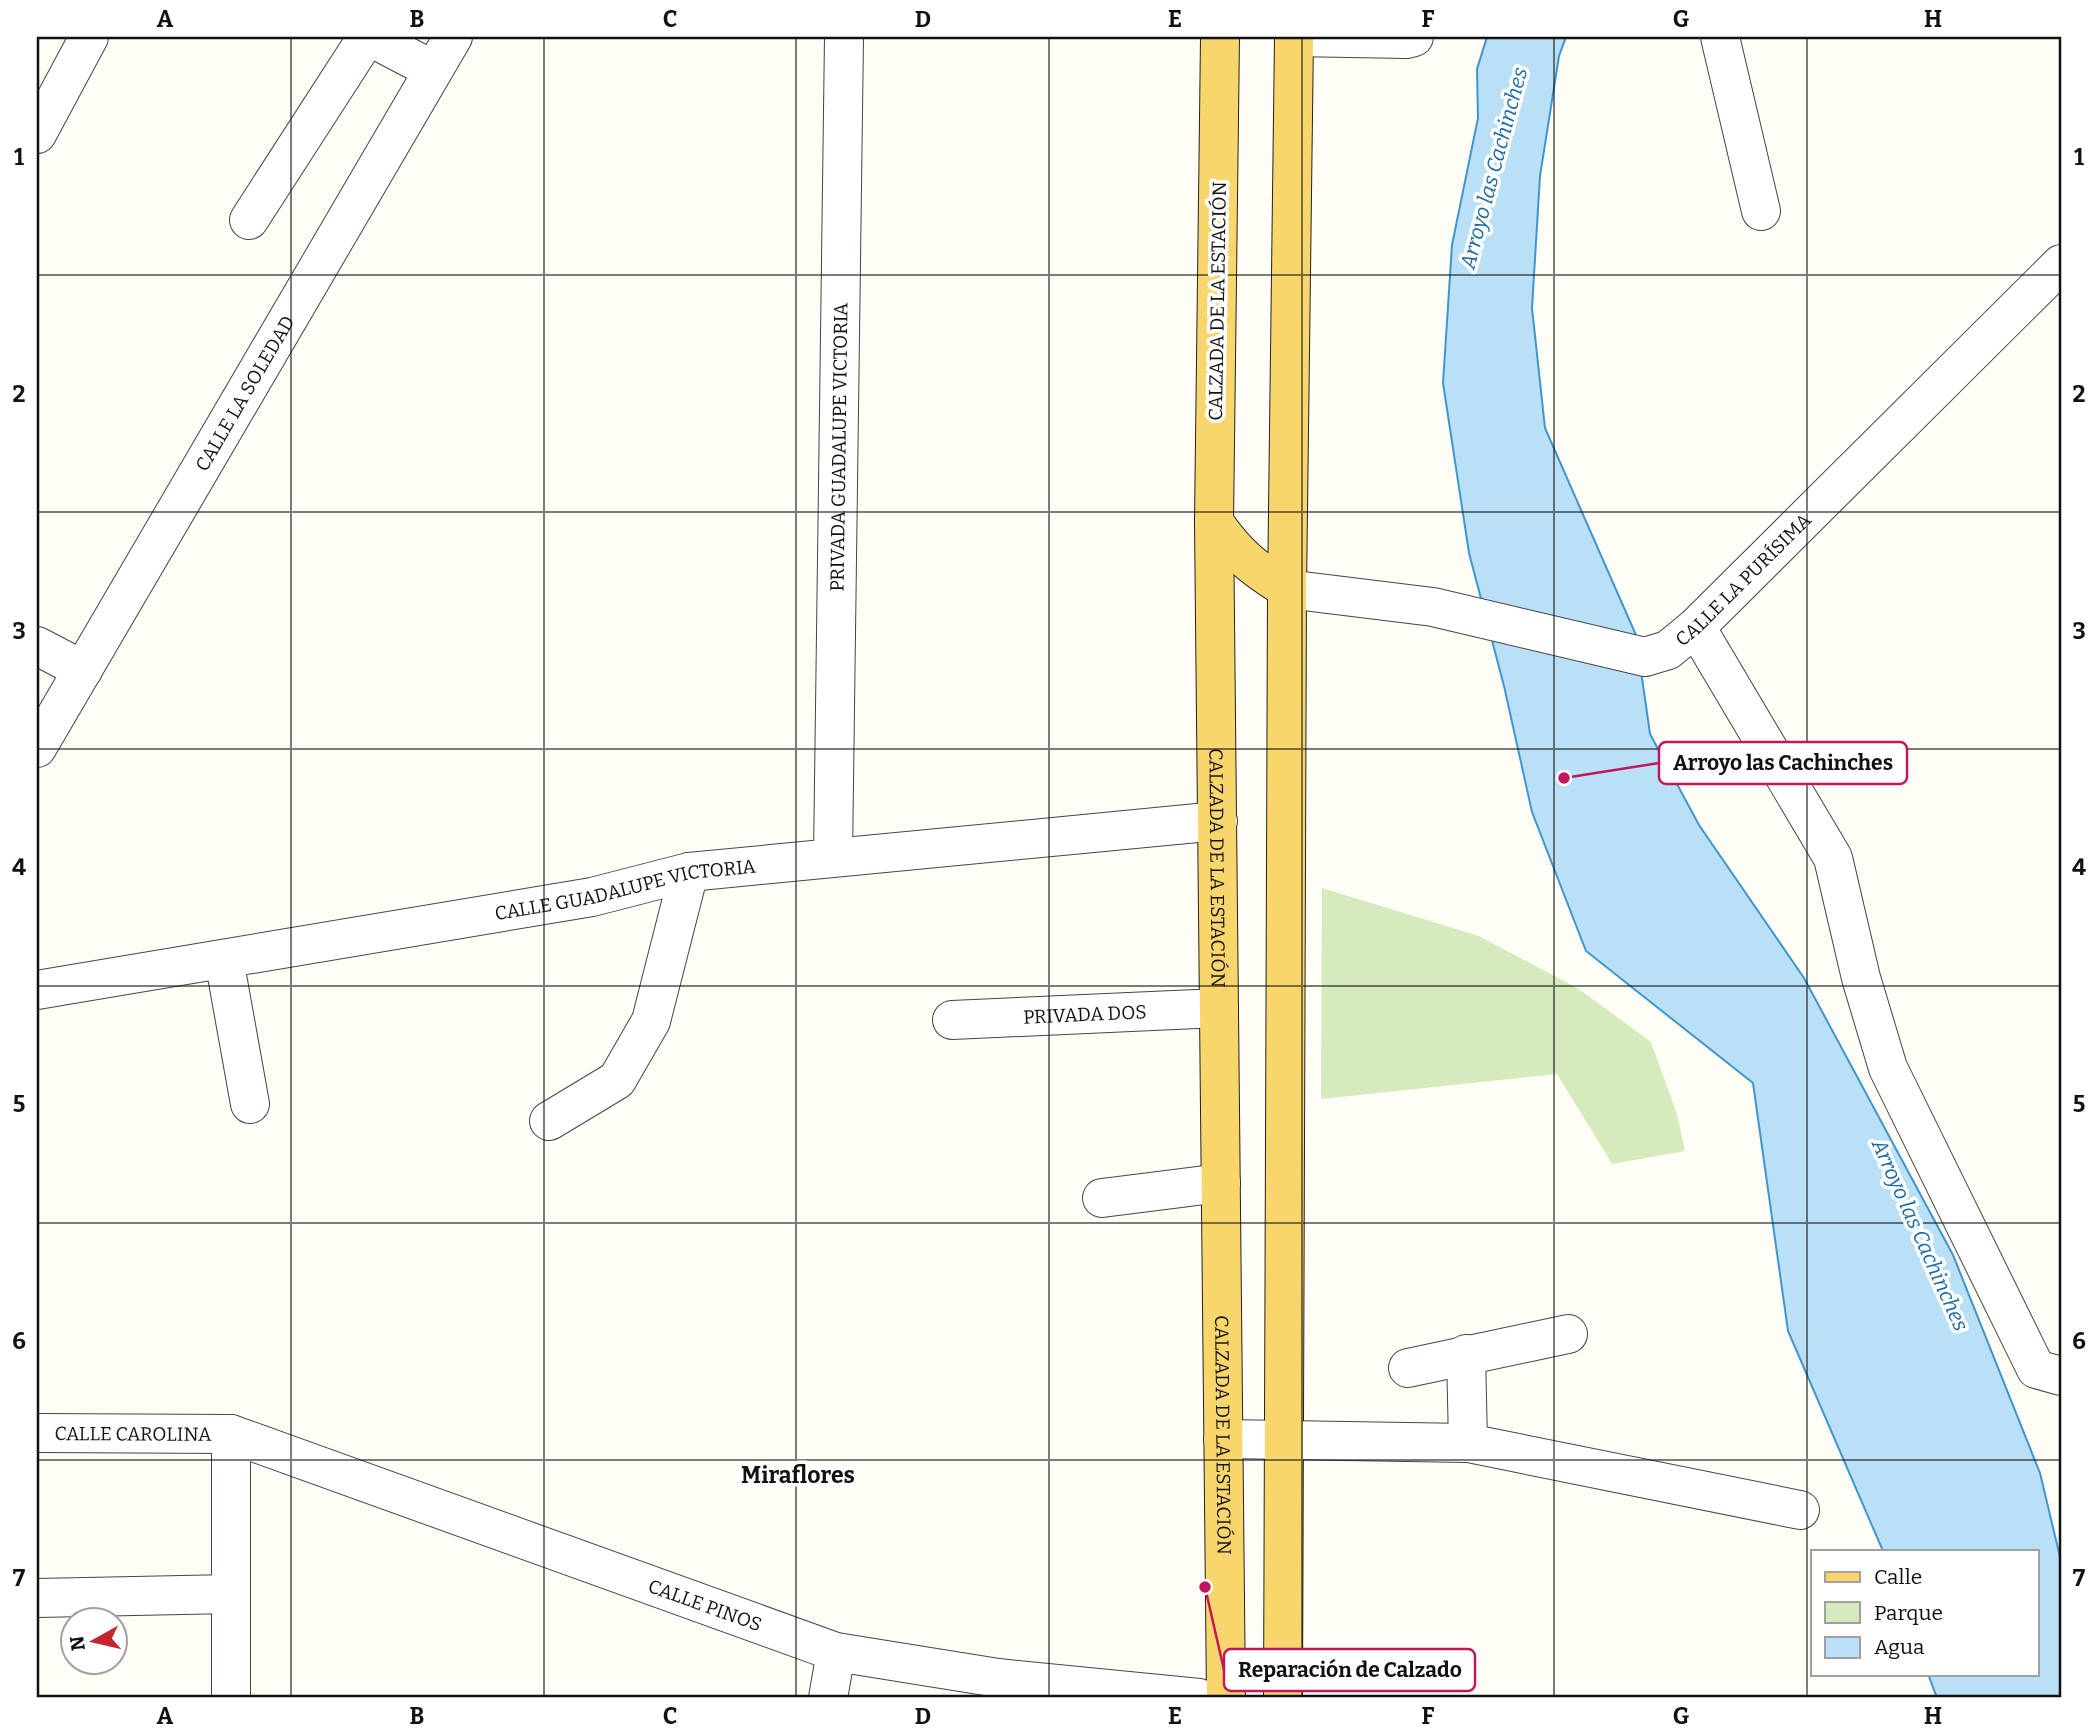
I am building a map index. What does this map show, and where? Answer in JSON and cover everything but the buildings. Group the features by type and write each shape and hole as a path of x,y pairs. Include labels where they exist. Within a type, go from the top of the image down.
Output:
{"main road":[{"name":"CALZADA DE LA ESTACIÓN","path":"1220,37 1214,522 1226,1698"},
{"path":"1283,1698 1287,589 1294,37"},
{"path":"1214,522 1230,545 1252,567 1287,589"}],"street":[{"path":"37,134 89,37"},
{"path":"248,220 368,37 433,70"},
{"name":"CALLE LA SOLEDAD","path":"37,748 453,37"},
{"name":"PRIVADA GUADALUPE VICTORIA","path":"832,857 844,37"},
{"path":"1294,37 1414,37"},
{"path":"1720,37 1761,211"},
{"name":"CALLE LA PURÍSIMA","path":"1287,589 1433,607 1645,657 1668,650 1696,627 2061,264"},
{"path":"1696,627 1833,859 1861,978 1888,1069 2049,1373"},
{"path":"37,646 83,670"},
{"name":"CALLE GUADALUPE VICTORIA","path":"37,990 592,897 689,872 1218,821"},
{"path":"549,1121 617,1080 631,1056 650,1021 689,872"},
{"path":"225,959 250,1104"},
{"name":"PRIVADA DOS","path":"952,1020 1219,1008"},
{"path":"1102,1198 1221,1183"},
{"path":"1408,1368 1568,1334"},
{"path":"1466,1354 1468,1443"},
{"name":"CALLE CAROLINA","path":"37,1433 231,1434"},
{"path":"231,1434 231,1698"},
{"name":"CALLE PINOS","path":"231,1434 836,1652 998,1678 1199,1698"},
{"path":"1223,1439 1468,1443 1800,1510"},
{"path":"37,1598 230,1594"},
{"path":"828,1698 836,1652"}],"green space":[{"path":"1322,888 1479,936 1579,989 1651,1042 1677,1114 1685,1151 1612,1164 1557,1074 1321,1099"}],"water":[{"path":"1487,37 1566,37 1559,56 1540,176 1532,308 1545,428 1636,635 1650,734 1699,825 1804,978 1953,1255 2040,1473 2061,1561 2061,1698 1937,1698 1929,1676 2038,1676 2038,1550 1883,1550 1788,1331 1753,1083 1586,951 1532,812 1504,686 1469,553 1443,383 1452,245 1478,118 1477,69"}],"place":[{"name":"Arroyo las Cachinches","path":"1564,778"},
{"name":"Reparación de Calzado","path":"1205,1587"}],"district":[{"name":"Miraflores","path":"798,1475"}]}
